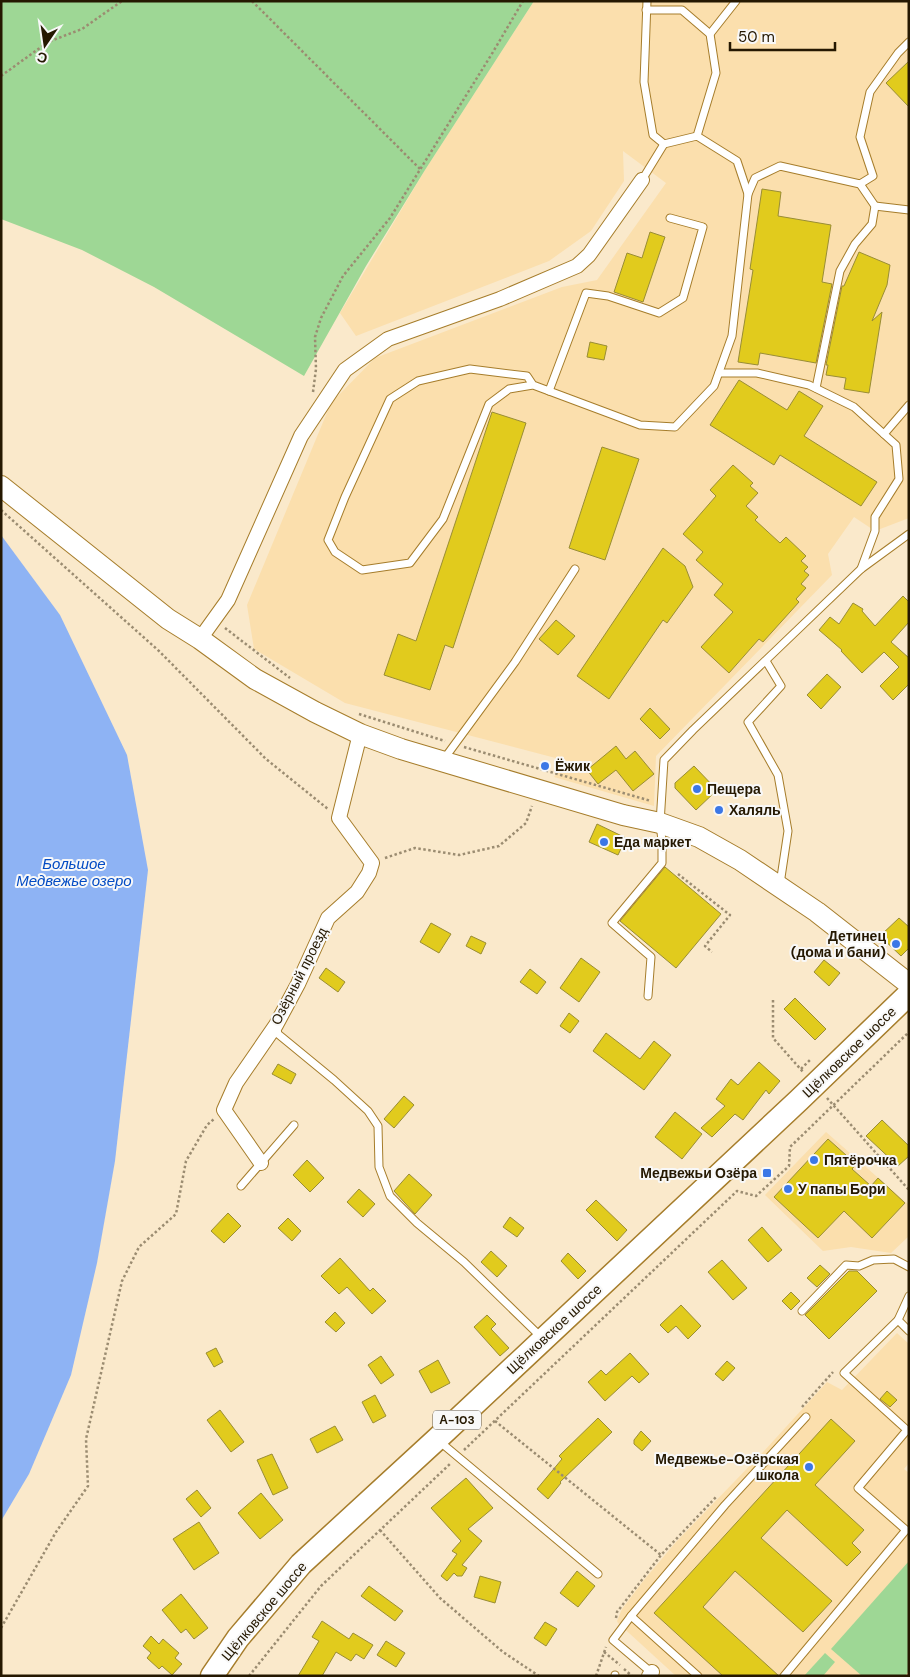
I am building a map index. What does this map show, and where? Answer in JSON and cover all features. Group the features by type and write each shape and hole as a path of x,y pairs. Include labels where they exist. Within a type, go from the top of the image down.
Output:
{"main road":[{"path":"1,486 168,619 200,639 255,679 314,712 360,734 401,749 537,790 646,821 660,823 699,837 740,860 817,912 909,984"},
{"name":"Щёлковское шоссе","path":"212,1676 238,1638 301,1564 799,1100 909,994"}],"street":[{"path":"200,639 228,600 301,436 345,370 388,339 500,299 577,266 589,255 642,180"},
{"path":"360,734 339,818 372,863"},
{"name":"Озёрный проезд","path":"224,1110 236,1082 276,1025 298,984 328,918 357,892 369,873 372,863"},
{"path":"224,1110 261,1163"}],"lane":[{"path":"646,1 644,82 653,135 664,144"},
{"path":"710,34 736,1"},
{"path":"646,10 682,10 710,34 716,73 697,136"},
{"path":"860,184 873,176 860,138 870,92 898,53 909,42"},
{"path":"642,180 664,144 697,136 737,162 748,194"},
{"path":"533,385 527,376 470,369 418,381 390,399 345,497 328,540 335,552 362,570 410,563 442,518 489,404 509,389 533,385 640,424 675,427 714,386 732,336 748,194 755,178 780,166 860,184 875,206 872,224 855,244 840,271 816,388"},
{"path":"875,206 909,210"},
{"path":"549,391 586,292 608,296 659,313 683,298 703,227 670,218"},
{"path":"719,373 757,373 809,385 854,407 896,445 899,479 875,517 875,530 861,569"},
{"path":"884,434 909,405"},
{"path":"648,996 651,957 612,923 662,863 660,823 664,760 861,569 909,534"},
{"path":"443,761 514,662 575,569"},
{"path":"766,661 781,686 748,722 778,775 788,831 780,887"},
{"path":"276,1025 278,1034 368,1111 378,1126 379,1168 390,1196 417,1223 464,1262 543,1340"},
{"path":"241,1186 294,1126"},
{"path":"802,1311 846,1265 859,1266 873,1260 894,1259 909,1267"},
{"path":"784,1676 906,1530 858,1488 907,1430 844,1373 898,1320 909,1296"},
{"path":"898,1320 909,1331"},
{"path":"653,1675 613,1640 725,1505 806,1417"},
{"path":"436,1439 598,1574"},
{"path":"631,1616 698,1676"}],"path":[{"path":"1,76 48,42 82,29 122,1"},
{"path":"252,1 420,169"},
{"path":"313,393 316,369 315,337 321,318 343,276 390,218 523,1"},
{"path":"1,510 159,651 266,759 339,818"},
{"path":"372,863 415,848 459,856 500,846 526,823 537,790"},
{"path":"678,874 730,915 705,946 712,952"},
{"path":"774,1000 773,1038 801,1069 811,1059"},
{"path":"249,1676 321,1586 737,1191 756,1196 789,1166 790,1147 909,1032"},
{"path":"825,1096 909,1190"},
{"path":"1,1628 56,1532 88,1486 86,1439 122,1281 139,1247 176,1214 186,1161 207,1126 224,1110"},
{"path":"495,1421 661,1555"},
{"path":"380,1530 440,1598 503,1652 539,1676"},
{"path":"604,1652 632,1676"}],"shaded area":[{"path":"534,1 909,1 909,518 875,531 854,517 828,554 832,575 656,756 654,806 554,777 567,761 345,703 254,649 247,605 331,403 375,358 562,287 597,280 666,183 623,151 624,181 591,231 549,261 356,336 340,313 425,170"},
{"path":"826,1132 909,1205 909,1236 891,1253 851,1247 823,1251 765,1195"},
{"path":"897,1333 909,1344 909,1463 904,1469 909,1473 909,1676 676,1676 618,1623 617,1621 622,1609 676,1542 765,1450 827,1382 842,1390"}],"green space":[{"path":"1,1 534,1 425,170 366,266 304,376 154,287 82,250 1,219"},
{"path":"909,1561 909,1671 905,1676 862,1676 831,1649"},
{"path":"825,1653 835,1662 823,1676 804,1676"}],"water":[{"name":"Большое Медвежье озеро","path":"1,535 60,615 127,755 148,870 115,1161 97,1263 71,1375 29,1474 1,1521"}],"building":[{"path":"909,61 909,107 886,83"},
{"path":"762,189 781,192 778,216 831,225 822,282 832,284 816,363 760,353 758,365 738,362 753,270 750,269"},
{"path":"650,232 665,237 643,302 614,292 627,253 642,258"},
{"path":"859,252 890,265 887,285 872,321 882,312 869,393 844,389 846,378 826,375 828,365 826,365 842,286 844,286"},
{"path":"590,342 607,346 604,360 587,357"},
{"path":"739,380 787,410 799,391 823,406 804,436 877,482 861,506 780,455 774,465 710,425"},
{"path":"492,412 526,423 453,648 445,645 430,690 384,675 398,634 416,641"},
{"path":"602,447 639,459 605,560 569,548"},
{"path":"733,465 753,483 750,486 758,493 746,506 758,517 755,520 780,543 786,537 806,556 801,561 808,567 804,571 809,575 801,584 806,588 796,599 799,602 763,642 759,639 729,673 701,647 733,612 714,595 723,584 696,560 703,552 683,534 716,496 710,490"},
{"path":"663,548 685,566 693,587 667,623 663,620 609,699 577,676"},
{"path":"903,596 909,602 909,622 891,642 909,658 909,684 893,700 880,686 899,667 884,652 862,673 842,650 819,630 830,617 839,624 853,603 863,609 862,611 875,626"},
{"path":"556,620 575,636 558,655 539,639"},
{"path":"827,674 841,687 821,709 807,695"},
{"path":"650,708 670,729 660,739 640,719"},
{"path":"616,746 626,759 635,751 654,774 633,791 616,770 598,784 587,770"},
{"path":"694,766 717,790 696,810 675,788 675,783"},
{"path":"597,824 626,838 618,855 589,842"},
{"path":"665,867 721,914 676,968 620,921"},
{"path":"899,918 909,927 909,948 901,956 880,936"},
{"path":"431,923 451,934 439,953 420,942"},
{"path":"471,936 486,943 481,954 466,946"},
{"path":"581,958 600,972 579,1002 560,988"},
{"path":"824,960 840,973 829,986 814,972"},
{"path":"326,968 345,982 338,992 319,978"},
{"path":"530,969 546,982 537,994 520,982"},
{"path":"795,998 826,1029 815,1040 784,1009"},
{"path":"569,1013 579,1021 570,1033 560,1026"},
{"path":"606,1033 640,1059 654,1041 671,1055 644,1090 593,1051"},
{"path":"759,1062 780,1081 769,1094 766,1090 743,1120 735,1114 712,1137 701,1128 725,1106 716,1099 731,1079 738,1085"},
{"path":"278,1064 296,1074 291,1084 272,1074"},
{"path":"404,1096 414,1105 394,1128 384,1119"},
{"path":"675,1112 702,1134 682,1159 655,1137"},
{"path":"882,1120 909,1146 909,1156 898,1166 866,1136"},
{"path":"828,1139 856,1164 852,1169 871,1186 878,1178 905,1203 872,1238 844,1211 818,1238 774,1197"},
{"path":"307,1160 324,1178 310,1192 293,1175"},
{"path":"409,1174 432,1195 415,1214 394,1191"},
{"path":"359,1189 375,1204 363,1217 347,1202"},
{"path":"596,1200 627,1230 617,1241 586,1210"},
{"path":"228,1213 241,1226 224,1243 211,1231"},
{"path":"510,1217 524,1228 517,1237 503,1227"},
{"path":"288,1218 301,1231 292,1241 278,1228"},
{"path":"762,1227 782,1250 768,1262 748,1240"},
{"path":"491,1251 507,1266 497,1277 481,1262"},
{"path":"568,1253 586,1271 578,1279 561,1261"},
{"path":"340,1258 370,1291 373,1288 386,1301 372,1314 347,1287 339,1294 321,1276"},
{"path":"722,1260 747,1288 733,1300 708,1272"},
{"path":"820,1265 830,1274 817,1287 807,1278"},
{"path":"849,1271 857,1271 877,1291 829,1339 805,1315"},
{"path":"791,1292 800,1301 791,1310 782,1301"},
{"path":"681,1305 701,1326 688,1339 676,1326 668,1333 660,1325"},
{"path":"335,1312 345,1323 336,1332 325,1322"},
{"path":"487,1315 496,1324 491,1329 509,1348 500,1356 474,1327"},
{"path":"216,1348 223,1362 214,1367 206,1353"},
{"path":"630,1353 649,1374 639,1383 632,1376 605,1401 588,1382 601,1370 606,1375"},
{"path":"381,1356 394,1375 381,1384 368,1365"},
{"path":"438,1360 450,1383 431,1393 419,1371"},
{"path":"727,1361 735,1368 723,1381 715,1374"},
{"path":"887,1391 897,1400 890,1407 880,1399"},
{"path":"375,1395 386,1416 373,1423 362,1402"},
{"path":"220,1410 244,1442 231,1452 207,1420"},
{"path":"598,1418 612,1432 560,1482 548,1499 537,1489 562,1459 559,1456"},
{"path":"831,1419 855,1441 815,1485 864,1530 852,1543 861,1552 847,1566 787,1510 761,1538 832,1601 803,1632 735,1571 703,1607 779,1676 723,1676 654,1613"},
{"path":"335,1426 343,1440 317,1453 310,1439"},
{"path":"641,1431 651,1441 642,1451 634,1444 634,1440"},
{"path":"272,1454 288,1488 273,1495 257,1460"},
{"path":"466,1478 493,1508 468,1529 482,1541 462,1565 467,1568 462,1576 457,1576 454,1573 447,1581 441,1576 457,1554 452,1551 461,1541 431,1508"},
{"path":"197,1490 211,1508 201,1517 186,1499"},
{"path":"261,1493 283,1520 260,1539 238,1513"},
{"path":"199,1522 219,1553 194,1570 173,1539"},
{"path":"577,1571 595,1586 578,1607 560,1593"},
{"path":"480,1576 501,1582 495,1603 474,1597"},
{"path":"369,1586 403,1611 395,1621 361,1596"},
{"path":"181,1594 208,1628 194,1639 186,1629 181,1633 162,1610"},
{"path":"322,1621 349,1639 353,1633 373,1645 364,1659 356,1654 351,1661 336,1652 322,1676 298,1676 319,1641 312,1637"},
{"path":"545,1622 557,1629 546,1646 534,1638"},
{"path":"151,1636 159,1644 163,1639 179,1653 175,1658 182,1664 172,1675 162,1666 159,1669 147,1658 151,1653 143,1646"},
{"path":"386,1641 405,1653 396,1667 377,1655"}],"place":[{"name":"Ёжик","path":"545,766"},
{"name":"Пещера","path":"697,789"},
{"name":"Халяль","path":"719,810"},
{"name":"Еда маркет","path":"604,842"},
{"name":"Детинец (дома и бани)","path":"896,944"},
{"name":"Пятёрочка","path":"814,1160"},
{"name":"Медвежьи Озёра","path":"767,1173"},
{"name":"У папы Бори","path":"788,1189"},
{"name":"Медвежье-Озёрская школа","path":"809,1467"}]}
